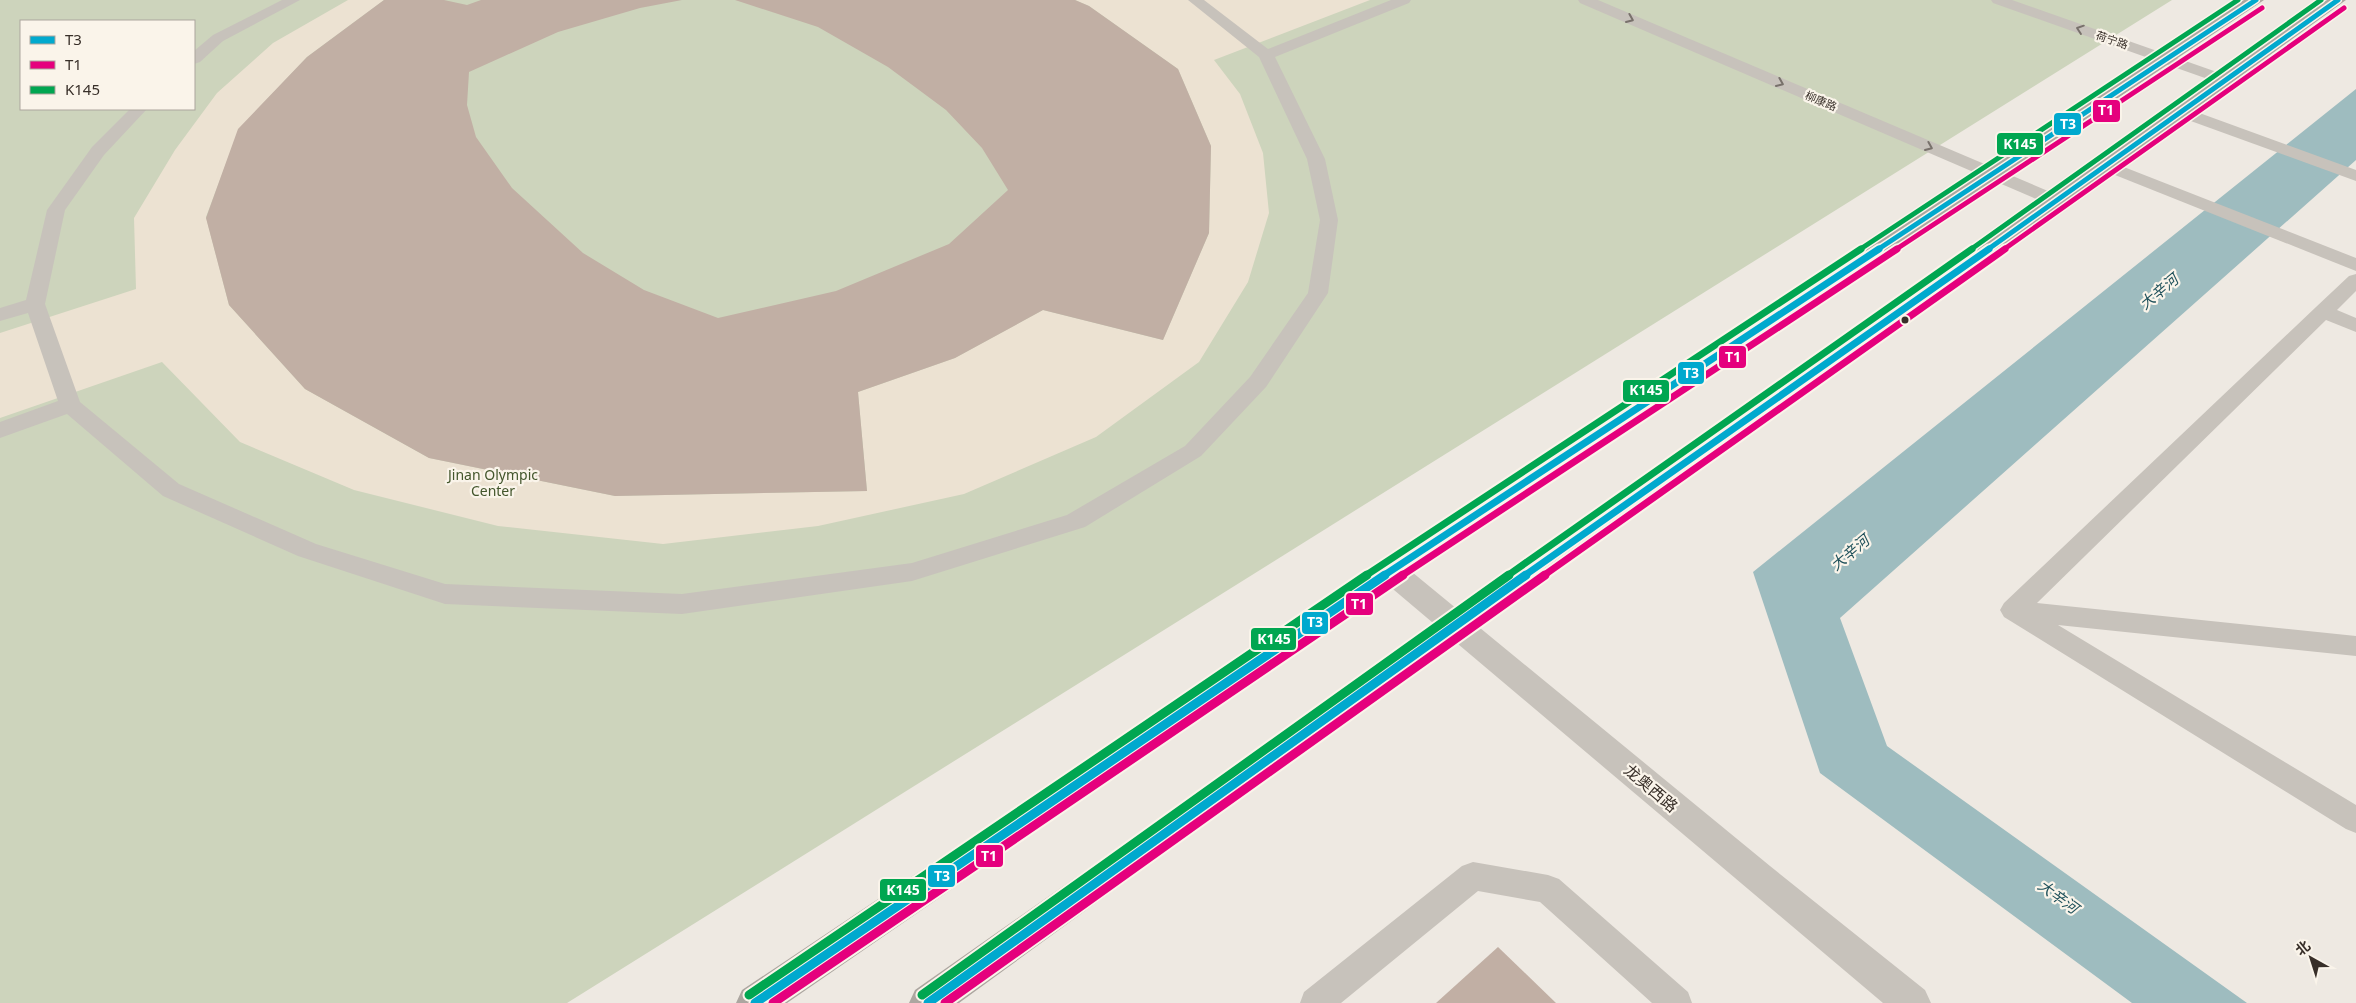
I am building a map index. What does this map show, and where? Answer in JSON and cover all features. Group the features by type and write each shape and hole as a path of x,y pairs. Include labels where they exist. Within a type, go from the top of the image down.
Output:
{"main road":[{"path":"755,1003 1392,571 2256,0"},
{"path":"928,1003 1456,624 1754,416 2106,165 2184,112 2225,80 2338,0"}],"street":[{"path":"195,58 218,38 293,0"},
{"path":"138,110 98,151 56,210 35,304 70,405 171,490 307,550 445,594 682,604 912,572 1076,520 1193,451 1264,374 1318,293 1329,220 1316,159 1266,55 1195,0"},
{"path":"1266,55 1404,0"},
{"name":"柳康路","path":"1585,0 2056,201"},
{"name":"荷宁路","path":"1998,0 2225,80"},
{"path":"2184,112 2353,175"},
{"path":"2106,165 2356,265"},
{"path":"2013,610 2356,280"},
{"path":"0,315 35,304"},
{"path":"2323,311 2356,326"},
{"path":"0,430 70,405"},
{"name":"龙奥西路","path":"1392,571 1757,877 1912,1003"},
{"path":"2013,610 2356,646"},
{"path":"2013,610 2356,820"},
{"path":"1316,1003 1473,876 1548,889 1676,1003"}],"green space":[{"name":"Jinan Olympic Center","path":"0,0 2172,0 567,1003 0,1003"}],"shaded area":[{"path":"348,0 384,0 307,57 239,129 206,217 229,305 305,389 429,458 615,496 867,491 858,392 955,358 1043,310 1163,340 1209,233 1211,146 1178,69 1089,6 1075,0 1370,0 1214,60 1240,94 1263,153 1269,213 1248,282 1199,362 1096,437 964,494 818,526 663,544 498,526 354,490 240,442 162,362 0,418 0,333 136,289 134,218 175,150 217,93 273,43"}],"water":[{"name":"大辛河","path":"2356,89 2356,160 1840,618 1887,746 2247,1003 2132,1003 1820,773 1753,572"}],"building":[{"path":"384,0 444,0 467,5 481,0 682,0 640,8 558,32 469,72 467,105 476,137 512,188 583,253 644,290 718,318 836,291 949,244 1008,190 982,148 946,110 888,67 818,27 735,0 1075,0 1089,6 1178,69 1211,146 1209,233 1163,340 1043,310 955,358 858,392 867,491 615,496 429,458 305,389 229,305 206,218 238,129 307,57"},
{"path":"1498,947 1556,1003 1436,1003"}],"transit line":[{"name":"K145","path":"749,995 1385,563 2238,0"},
{"name":"T3","path":"755,1003 1391,571 2256,0"},
{"name":"K145","path":"922,995 1450,616 1748,408 2321,0"},
{"name":"T3","path":"928,1003 1456,624 1754,416 2338,0"},
{"name":"T1","path":"773,1003 1397,579 2262,8"},
{"name":"T1","path":"945,1003 2344,8"}]}
